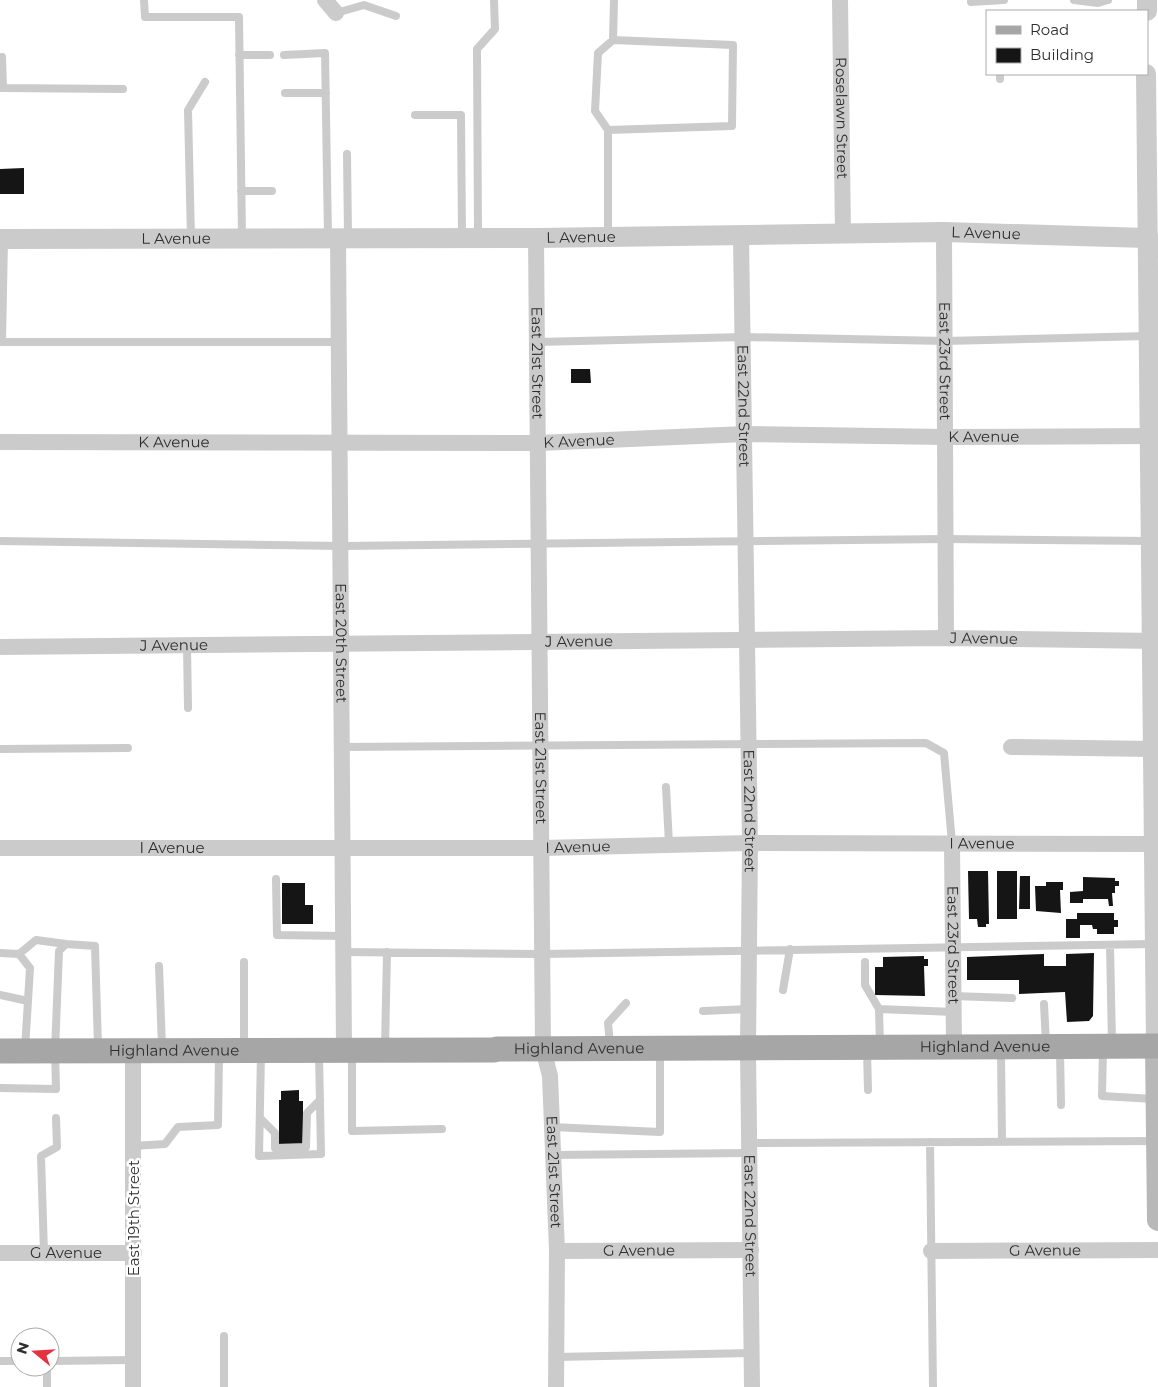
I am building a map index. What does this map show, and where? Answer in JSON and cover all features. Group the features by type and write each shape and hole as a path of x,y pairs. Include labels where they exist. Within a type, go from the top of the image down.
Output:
{"main road":[{"name":"Highland Avenue","path":"0,1051 1157,1046"},
{"path":"1157,1046 1156,1140 1158,1220"}],"street":[{"path":"325,0 336,13"},
{"name":"Roselawn Street","path":"840,0 842,235"},
{"path":"1146,75 1152,244 1150,336 1154,386 1152,541 1155,641 1153,749 1157,1046"},
{"name":"L Avenue","path":"2,239 470,236 536,238 944,232 1152,244"},
{"name":"East 23rd Street","path":"944,232 946,638"},
{"name":"East 22nd Street","path":"741,236 745,434 744,541 750,843 748,1048 752,1387"},
{"name":"East 20th Street","path":"338,237 342,546 342,952 348,1050"},
{"name":"East 21st Street","path":"536,238 543,1049 550,1076 557,1251 556,1387"},
{"name":"K Avenue","path":"0,442 538,443 745,434 945,437 1154,436"},
{"name":"J Avenue","path":"0,647 946,638 1155,641"},
{"path":"1011,747 1153,749"},
{"name":"I Avenue","path":"0,848 542,848 750,843 1154,844"},
{"name":"East 23rd Street","path":"952,845 954,1046"},
{"name":"East 19th Street","path":"133,1049 133,1387"},
{"name":"G Avenue","path":"557,1251 751,1250"},
{"name":"G Avenue","path":"932,1251 1158,1250"},
{"name":"G Avenue","path":"0,1253 134,1253"}],"lane":[{"path":"144,0 145,17 239,16 242,238"},
{"path":"470,236 477,49 495,29 494,0"},
{"path":"613,40 614,0"},
{"path":"971,2 1004,0"},
{"path":"1074,0 1098,3 1108,0"},
{"path":"1094,10 1098,3"},
{"path":"336,13 364,5 396,16"},
{"path":"608,130 732,126 733,45 613,40 598,53 594,111 608,130 608,236"},
{"path":"284,54 325,53 326,93 338,237"},
{"path":"239,54 270,55"},
{"path":"2,57 2,88 123,89"},
{"path":"191,238 188,110 204,82"},
{"path":"285,93 326,93"},
{"path":"415,115 461,115 470,236"},
{"path":"338,237 347,154"},
{"path":"241,190 272,191"},
{"path":"2,239 1,342 338,342"},
{"path":"537,342 744,337 945,341 1150,336"},
{"path":"0,541 342,546 946,539 1152,541"},
{"path":"188,646 188,708"},
{"path":"342,748 540,748 926,743 944,752 952,845"},
{"path":"0,749 128,748"},
{"path":"666,787 669,844"},
{"path":"276,879 277,935 342,936"},
{"path":"0,953 19,954 36,940 96,946 98,1050"},
{"path":"0,1088 56,1089 54,1051 59,951 66,944"},
{"path":"342,952 542,954 1155,944"},
{"path":"1110,945 1107,1046 1102,1096 1157,1099"},
{"path":"783,990 790,949"},
{"path":"385,1050 387,952"},
{"path":"19,954 30,968 25,1051"},
{"path":"244,962 242,1050 260,1118 260,1156 321,1154 319,1050"},
{"path":"865,962 865,985 879,1009 868,1090"},
{"path":"159,966 162,1049"},
{"path":"0,995 28,1001"},
{"path":"879,1009 1012,998"},
{"path":"610,1049 608,1023 626,1003"},
{"path":"1044,1004 1053,1046 1061,1105"},
{"path":"703,1011 749,1009"},
{"path":"1001,1046 1002,1142"},
{"path":"552,1127 660,1132 660,1049"},
{"path":"133,1146 165,1144 178,1127 218,1125 242,1050"},
{"path":"348,1050 352,1131 442,1129"},
{"path":"260,1118 275,1133 275,1148 306,1147 307,1113 320,1100"},
{"path":"44,1253 41,1156 57,1148 56,1118"},
{"path":"553,1155 930,1142 1156,1140"},
{"path":"930,1142 933,1387"},
{"path":"224,1336 224,1387"},
{"path":"556,1357 752,1353"},
{"path":"60,1361 133,1360"}],"building":[{"path":"24,168 24,194 0,194 0,169"},
{"path":"571,369 590,369 591,383 571,383"},
{"path":"968,871 988,871 989,924 986,924 986,927 978,927 977,919 969,919"},
{"path":"997,871 1017,871 1017,919 997,919"},
{"path":"1020,876 1030,876 1030,909 1019,909"},
{"path":"1083,877 1115,878 1115,881 1119,881 1119,886 1115,886 1115,893 1112,893 1113,906 1109,906 1108,899 1083,899 1083,903 1070,903 1070,892 1083,891"},
{"path":"1046,882 1063,882 1063,890 1060,890 1061,913 1036,911 1035,886 1046,886"},
{"path":"282,883 305,883 305,905 313,905 313,924 282,924"},
{"path":"1077,913 1114,913 1114,920 1118,920 1118,927 1114,927 1114,934 1097,934 1097,929 1093,929 1092,925 1080,925 1080,938 1066,938 1066,919 1077,919"},
{"path":"1094,953 1093,1016 1089,1021 1067,1022 1065,992 1019,994 1019,980 967,980 967,957 1044,954 1044,966 1066,966 1066,954"},
{"path":"924,956 924,959 928,959 928,966 924,966 925,996 875,995 875,967 883,967 883,957"},
{"path":"299,1090 299,1101 303,1101 303,1144 279,1144 279,1100 281,1100 281,1091"}]}
